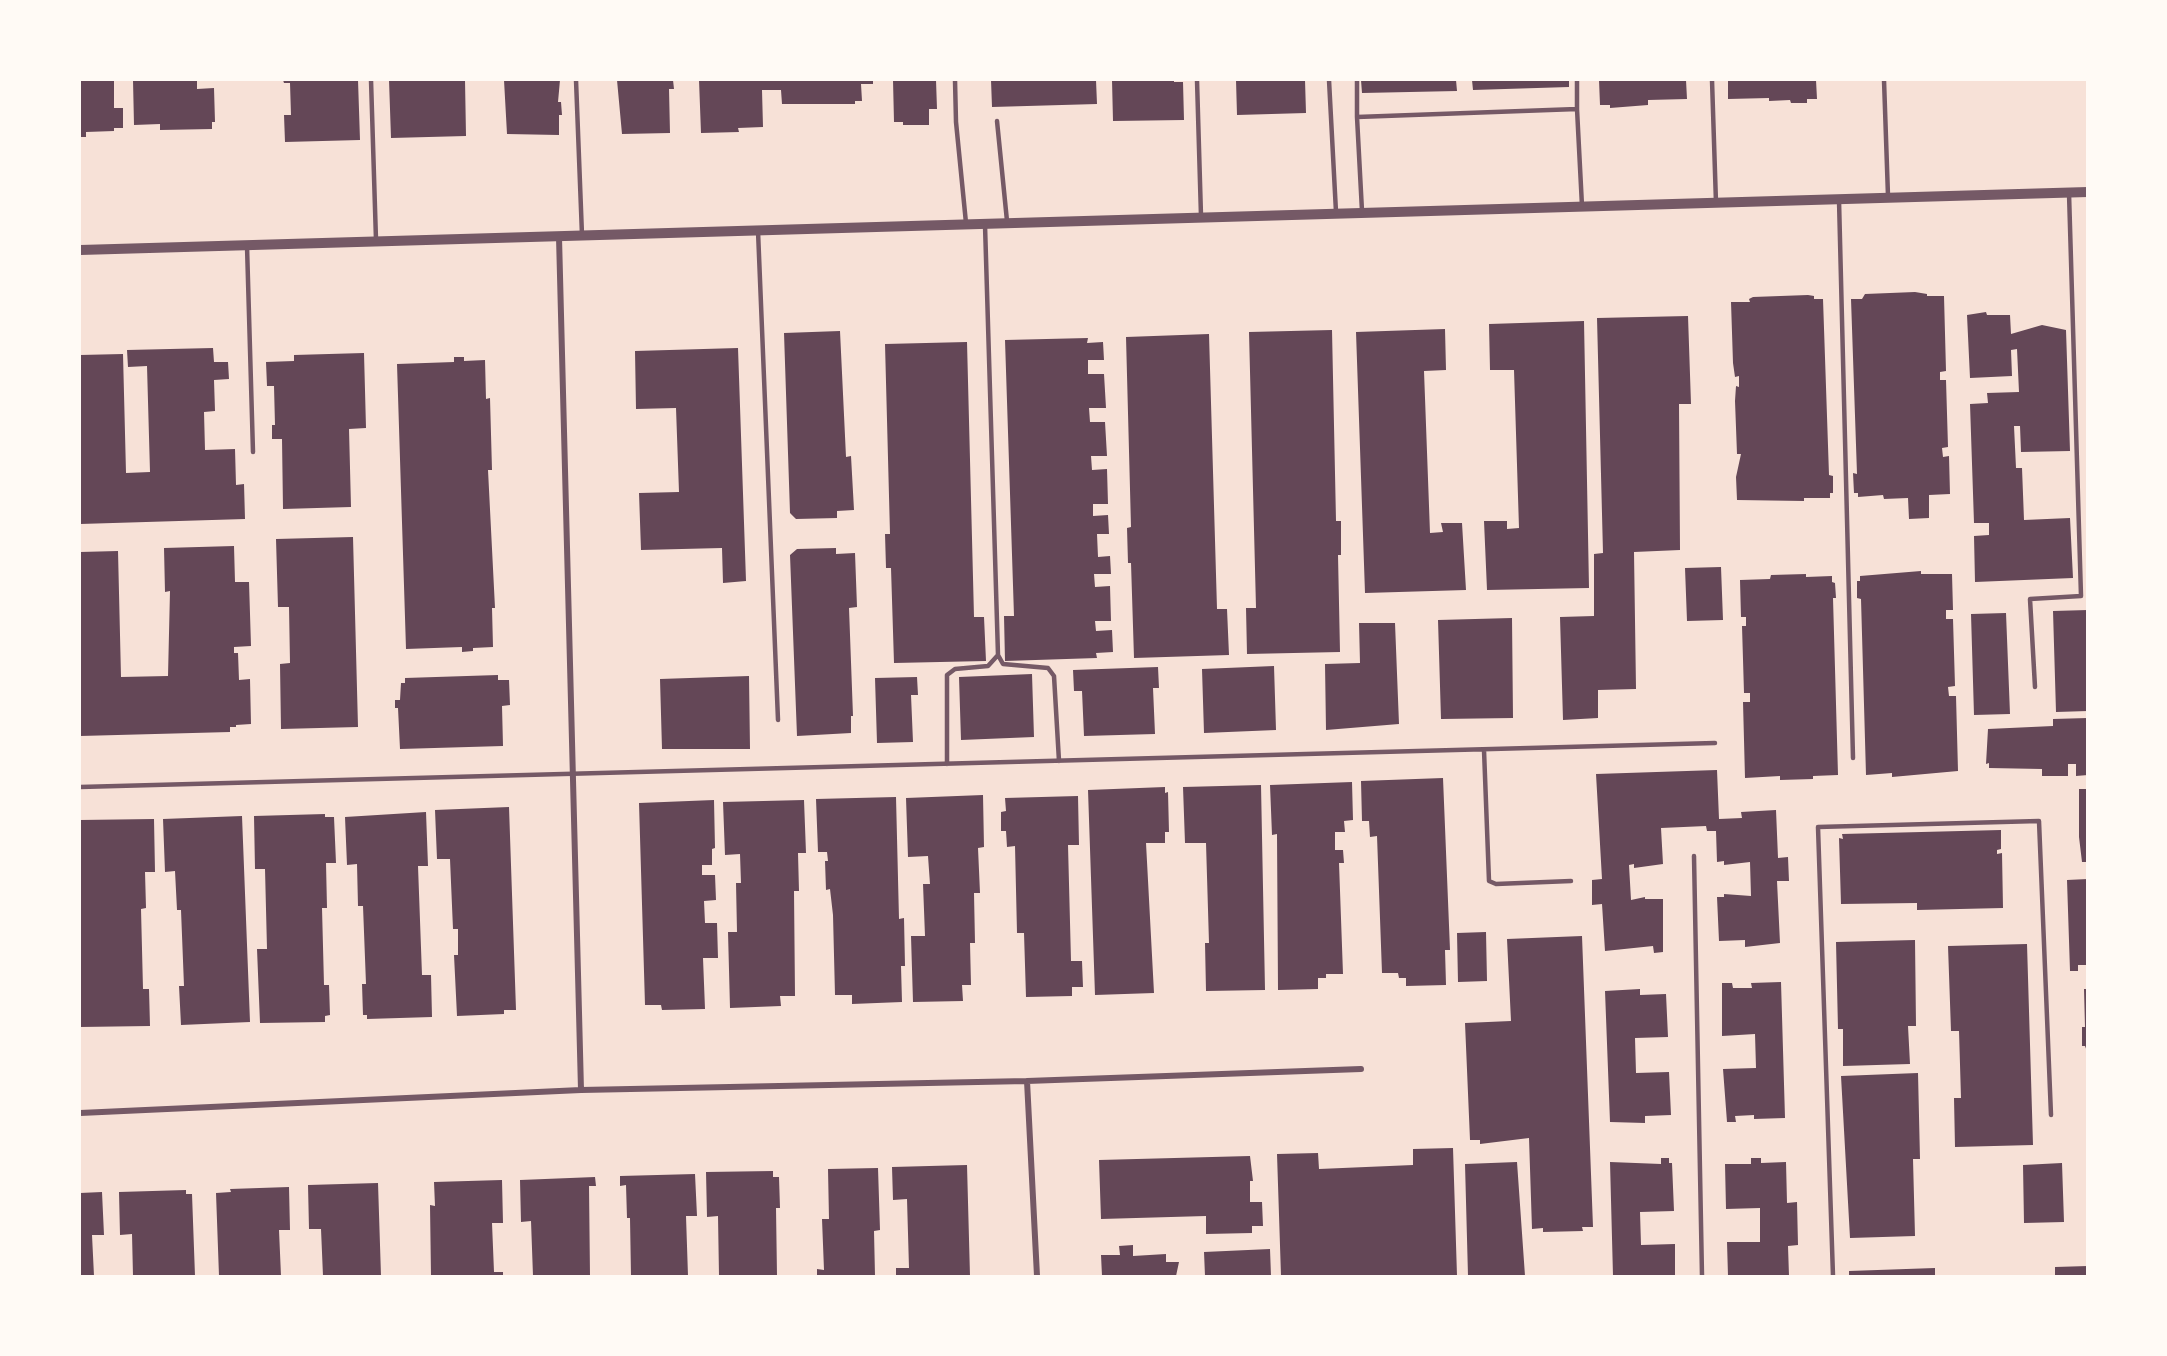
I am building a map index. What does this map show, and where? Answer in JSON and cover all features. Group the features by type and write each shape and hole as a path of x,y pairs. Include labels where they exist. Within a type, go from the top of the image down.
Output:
{"street":[{"path":"80,250 2088,192"},
{"path":"559,237 581,1090"},
{"path":"80,1113 581,1090 1027,1081 1361,1069"},
{"path":"1027,1081 1037,1276"}],"lane":[{"path":"371,80 376,242"},
{"path":"576,80 582,235"},
{"path":"955,80 956,122 967,225"},
{"path":"1197,80 1201,219"},
{"path":"1329,80 1336,215"},
{"path":"1357,80 1362,214"},
{"path":"1577,80 1582,206"},
{"path":"1712,80 1716,203"},
{"path":"1884,80 1888,199"},
{"path":"1358,117 1577,109"},
{"path":"998,121 1007,224"},
{"path":"2035,687 2030,598 2082,596 2069,193"},
{"path":"1839,200 1853,758"},
{"path":"985,225 998,654 1003,664 1048,668 1054,676 1059,761"},
{"path":"758,231 778,720"},
{"path":"247,246 253,452"},
{"path":"948,764 947,675 955,669 988,666 998,654"},
{"path":"80,787 1715,743"},
{"path":"1484,750 1489,881 1496,884 1571,881"},
{"path":"1833,1276 1818,827 2039,821 2051,1115"},
{"path":"1694,856 1702,1276"}],"building":[{"path":"80,80 114,80 114,108 123,108 123,128 114,128 114,131 86,132 86,137 80,137"},
{"path":"133,80 197,80 197,89 214,88 215,122 212,122 212,129 160,130 160,124 134,125"},
{"path":"283,80 358,80 360,140 285,142 284,115 291,115 290,83 284,83"},
{"path":"389,80 465,80 466,136 391,138"},
{"path":"504,80 560,80 558,102 561,102 562,115 559,115 559,135 507,134"},
{"path":"617,80 673,80 674,89 669,89 670,133 622,134"},
{"path":"699,80 873,80 873,84 861,84 862,101 855,101 855,104 782,104 781,90 762,90 763,127 738,128 739,132 701,133"},
{"path":"893,80 936,80 937,109 929,109 929,125 903,125 903,122 894,122"},
{"path":"991,80 1096,80 1097,104 992,107"},
{"path":"1112,80 1183,82 1184,120 1113,121"},
{"path":"1236,80 1305,80 1306,113 1237,115"},
{"path":"1361,80 1456,80 1457,91 1362,93"},
{"path":"1472,80 1569,80 1569,87 1473,90"},
{"path":"1599,80 1686,80 1687,99 1648,100 1648,105 1610,108 1610,105 1600,105"},
{"path":"1728,80 1816,80 1817,99 1807,99 1807,103 1791,103 1790,100 1769,101 1769,98 1728,99"},
{"path":"1915,292 1927,294 1927,296 1944,296 1946,371 1940,372 1940,380 1946,380 1948,447 1942,448 1943,457 1949,456 1950,494 1929,495 1929,518 1909,519 1908,498 1884,499 1883,495 1858,497 1858,493 1854,493 1853,473 1857,474 1851,299 1862,299 1865,294"},
{"path":"1814,296 1814,299 1823,299 1829,475 1833,476 1833,493 1830,493 1830,498 1804,498 1804,501 1737,500 1736,477 1741,454 1737,454 1735,401 1739,376 1735,377 1733,363 1731,302 1750,302 1749,299 1753,297"},
{"path":"1986,312 1987,315 2010,315 2011,334 2042,325 2066,330 2070,451 2021,452 2020,426 2014,426 2016,468 2022,468 2024,520 2070,518 2073,578 1975,582 1974,536 1989,535 1989,523 1974,523 1970,404 1988,403 1987,393 2019,392 2017,349 2011,350 2012,376 1970,378 1967,315"},
{"path":"1688,316 1691,404 1679,404 1680,550 1634,552 1636,689 1598,690 1598,718 1563,720 1560,617 1594,616 1594,554 1603,553 1597,318"},
{"path":"1584,321 1589,588 1487,590 1484,521 1507,521 1507,529 1519,528 1514,370 1490,370 1489,324"},
{"path":"1445,329 1446,370 1424,371 1430,533 1443,532 1441,523 1462,523 1466,590 1365,593 1356,332"},
{"path":"1332,330 1336,521 1341,521 1341,555 1338,555 1340,652 1247,654 1246,608 1256,608 1249,332"},
{"path":"840,331 846,457 851,456 854,510 837,511 837,518 796,519 790,513 784,333"},
{"path":"1209,334 1217,609 1227,609 1229,655 1134,658 1131,563 1128,563 1127,528 1131,527 1126,337"},
{"path":"1088,338 1087,343 1103,342 1104,360 1088,360 1088,374 1104,374 1106,408 1089,408 1090,422 1105,422 1107,456 1091,456 1092,470 1107,469 1108,504 1093,504 1093,516 1108,515 1109,534 1097,534 1098,557 1110,556 1111,574 1094,574 1095,587 1110,586 1111,621 1095,621 1096,631 1112,630 1113,652 1096,653 1097,658 1005,661 1004,616 1014,616 1005,340"},
{"path":"967,342 974,617 984,617 986,661 894,663 891,568 886,568 885,534 890,534 885,344"},
{"path":"213,348 214,362 228,362 229,379 214,380 215,411 204,412 205,450 235,449 236,485 244,484 245,519 80,524 80,355 123,354 126,473 150,472 147,366 128,367 127,350"},
{"path":"738,348 746,581 723,583 722,548 641,550 639,493 679,492 676,408 636,409 635,351"},
{"path":"364,353 366,428 349,429 351,507 283,509 282,439 272,439 272,425 275,425 274,386 267,386 266,362 294,361 294,355"},
{"path":"454,357 464,357 464,361 485,360 486,399 490,398 492,470 488,470 495,608 492,608 493,647 473,648 473,651 462,652 462,647 406,649 397,364 454,362"},
{"path":"353,537 358,727 281,729 280,664 290,663 289,607 278,607 276,539"},
{"path":"234,546 235,582 249,582 251,646 234,647 234,653 238,653 239,680 250,679 251,724 230,727 230,732 80,736 80,552 118,551 121,677 168,676 170,591 165,592 164,548"},
{"path":"836,548 836,554 855,553 857,607 849,608 853,716 851,716 851,733 797,736 790,555 797,549"},
{"path":"1721,567 1723,620 1687,621 1685,568"},
{"path":"1921,571 1921,574 1952,574 1953,610 1946,610 1946,619 1953,619 1955,686 1948,687 1949,696 1956,696 1958,771 1892,777 1892,773 1866,775 1861,599 1857,598 1857,581 1860,581 1860,576"},
{"path":"1806,574 1806,577 1832,576 1832,582 1835,583 1836,598 1833,598 1838,775 1813,776 1813,779 1780,780 1780,776 1745,778 1743,702 1750,702 1750,693 1744,693 1742,626 1746,626 1746,617 1741,617 1740,580 1770,579 1771,575"},
{"path":"2088,610 2088,711 2056,712 2053,611"},
{"path":"2006,613 2010,714 1974,715 1971,614"},
{"path":"1512,618 1513,718 1441,719 1438,620"},
{"path":"1359,623 1395,623 1399,724 1326,730 1325,664 1360,663"},
{"path":"1274,666 1276,730 1204,733 1202,669"},
{"path":"1158,667 1159,688 1153,688 1155,734 1084,736 1082,691 1074,691 1073,670"},
{"path":"1032,674 1034,737 961,740 959,677"},
{"path":"498,675 498,680 509,680 510,705 502,706 503,746 400,749 398,708 395,708 395,700 400,700 401,683 405,683 405,678"},
{"path":"749,676 750,749 662,749 660,679"},
{"path":"917,677 918,695 911,695 913,742 877,743 875,678"},
{"path":"2088,718 2088,775 2076,776 2076,764 2068,764 2068,776 2042,776 2042,769 1989,768 1989,763 1986,764 1988,729 2053,726 2053,719"},
{"path":"1717,770 1719,819 1742,818 1741,812 1776,810 1778,858 1788,857 1789,881 1777,881 1780,943 1745,947 1745,940 1719,941 1717,897 1724,897 1724,894 1751,896 1750,862 1724,865 1724,861 1717,862 1716,831 1707,831 1706,826 1661,828 1663,864 1634,868 1634,864 1629,865 1631,900 1645,897 1645,899 1663,899 1663,952 1654,953 1653,946 1605,951 1602,904 1592,905 1592,880 1602,879 1596,774"},
{"path":"1443,778 1450,950 1445,950 1446,985 1406,986 1406,978 1399,978 1398,973 1382,973 1377,836 1370,837 1369,821 1362,821 1361,781"},
{"path":"1352,782 1353,820 1344,821 1345,832 1335,832 1335,850 1343,850 1344,863 1339,863 1343,974 1326,974 1326,978 1318,978 1318,989 1278,990 1277,834 1272,835 1270,785"},
{"path":"1261,785 1265,990 1206,991 1205,943 1209,943 1206,843 1185,843 1183,787"},
{"path":"1165,787 1165,793 1168,792 1169,832 1165,832 1165,843 1146,843 1154,993 1095,995 1088,790"},
{"path":"2079,789 2088,789 2088,862 2082,862 2079,837"},
{"path":"983,795 984,847 978,848 980,893 974,893 975,943 970,943 971,985 962,985 963,1001 913,1002 911,936 925,936 923,884 930,884 928,856 908,857 906,798"},
{"path":"1078,796 1079,845 1068,845 1071,961 1082,961 1083,987 1072,987 1072,996 1026,997 1024,933 1017,933 1015,846 1007,847 1006,831 1001,831 1001,812 1006,811 1005,798"},
{"path":"896,797 899,919 904,918 905,966 901,966 902,1002 852,1004 852,995 835,995 833,915 830,889 826,890 825,861 828,861 827,852 818,852 816,799"},
{"path":"714,800 715,848 712,849 712,865 702,865 702,875 715,875 716,900 704,901 705,923 717,923 718,958 703,958 705,1009 662,1010 661,1005 645,1005 639,803"},
{"path":"804,800 806,853 798,853 799,891 794,891 795,996 780,996 781,1006 730,1008 728,932 737,932 736,883 741,883 740,854 725,855 723,802"},
{"path":"509,807 516,1010 504,1010 504,1014 457,1016 454,955 458,955 458,929 453,929 450,859 437,859 435,810"},
{"path":"426,812 428,866 418,866 422,975 431,975 432,1017 367,1019 367,1015 363,1015 362,984 366,984 363,906 358,906 357,864 347,865 345,817"},
{"path":"325,814 325,817 334,817 336,863 326,863 327,908 322,908 324,985 329,985 330,1015 325,1016 325,1022 260,1023 257,949 267,949 265,869 255,869 254,816"},
{"path":"242,816 250,1022 181,1025 179,986 184,986 181,910 177,910 175,871 165,872 163,819"},
{"path":"154,819 155,872 145,872 146,908 141,909 143,989 149,989 150,1026 80,1027 80,820"},
{"path":"2001,830 2001,849 1997,850 1997,854 2002,853 2003,908 1917,910 1917,903 1841,904 1839,838 1843,839 1842,834"},
{"path":"2088,879 2088,965 2078,965 2078,971 2070,971 2067,880"},
{"path":"1486,932 1487,981 1458,982 1457,933"},
{"path":"1582,936 1593,1227 1582,1227 1583,1231 1543,1232 1543,1228 1532,1229 1529,1138 1480,1144 1480,1140 1470,1140 1465,1023 1511,1021 1507,939"},
{"path":"1915,940 1916,1026 1908,1026 1910,1064 1843,1066 1843,1029 1838,1029 1836,942"},
{"path":"2027,944 2033,1145 1955,1147 1954,1098 1961,1098 1959,1031 1951,1031 1948,946"},
{"path":"1781,982 1785,1118 1754,1119 1754,1115 1735,1116 1736,1122 1727,1122 1723,1069 1756,1068 1755,1034 1722,1036 1722,983 1732,983 1733,988 1752,988 1751,983"},
{"path":"1640,989 1640,995 1666,994 1668,1037 1635,1038 1636,1073 1669,1072 1671,1115 1645,1116 1645,1123 1610,1122 1605,991"},
{"path":"2084,989 2088,989 2088,1054 2085,1046 2082,1046 2082,1027 2085,1027"},
{"path":"1918,1073 1920,1159 1913,1159 1915,1236 1850,1238 1841,1076"},
{"path":"1453,1148 1457,1276 1281,1276 1277,1154 1318,1153 1319,1169 1413,1165 1413,1149"},
{"path":"1250,1156 1253,1181 1250,1181 1250,1202 1262,1202 1263,1226 1252,1226 1252,1233 1206,1234 1206,1216 1101,1219 1099,1160"},
{"path":"1661,1158 1669,1158 1669,1163 1672,1163 1674,1211 1640,1212 1641,1245 1675,1244 1675,1276 1613,1276 1610,1162 1661,1164"},
{"path":"1751,1158 1761,1158 1761,1163 1786,1162 1787,1203 1797,1202 1798,1245 1788,1246 1789,1276 1728,1276 1727,1242 1760,1242 1760,1208 1726,1209 1725,1164 1751,1164"},
{"path":"1517,1162 1525,1276 1468,1276 1465,1164"},
{"path":"2062,1163 2064,1222 2024,1223 2023,1165"},
{"path":"967,1165 970,1276 896,1276 896,1268 909,1268 907,1199 893,1200 892,1167"},
{"path":"878,1168 880,1230 874,1231 875,1276 817,1276 817,1269 824,1270 822,1219 829,1219 828,1169"},
{"path":"773,1171 773,1177 779,1177 780,1208 776,1208 777,1276 719,1276 718,1216 707,1217 706,1172"},
{"path":"695,1174 697,1216 686,1216 688,1276 631,1276 630,1218 627,1218 626,1185 620,1186 620,1176"},
{"path":"595,1177 596,1186 589,1186 590,1276 533,1276 531,1221 521,1222 520,1180"},
{"path":"502,1180 503,1223 492,1223 494,1272 503,1272 503,1276 431,1276 430,1205 435,1206 434,1182"},
{"path":"378,1183 381,1276 323,1276 321,1229 309,1229 308,1185"},
{"path":"289,1187 290,1230 279,1230 281,1276 219,1276 216,1193 231,1192 230,1189"},
{"path":"186,1190 186,1194 192,1194 195,1276 133,1276 132,1234 120,1235 119,1192"},
{"path":"102,1192 104,1235 92,1235 94,1276 80,1276 80,1193"},
{"path":"1133,1245 1133,1256 1166,1254 1166,1262 1179,1262 1176,1276 1102,1276 1101,1255 1120,1255 1119,1246"},
{"path":"1270,1249 1271,1276 1205,1276 1204,1252"},
{"path":"2088,1266 2088,1276 2055,1276 2055,1267"},
{"path":"1935,1268 1935,1276 1849,1276 1849,1271"}]}
